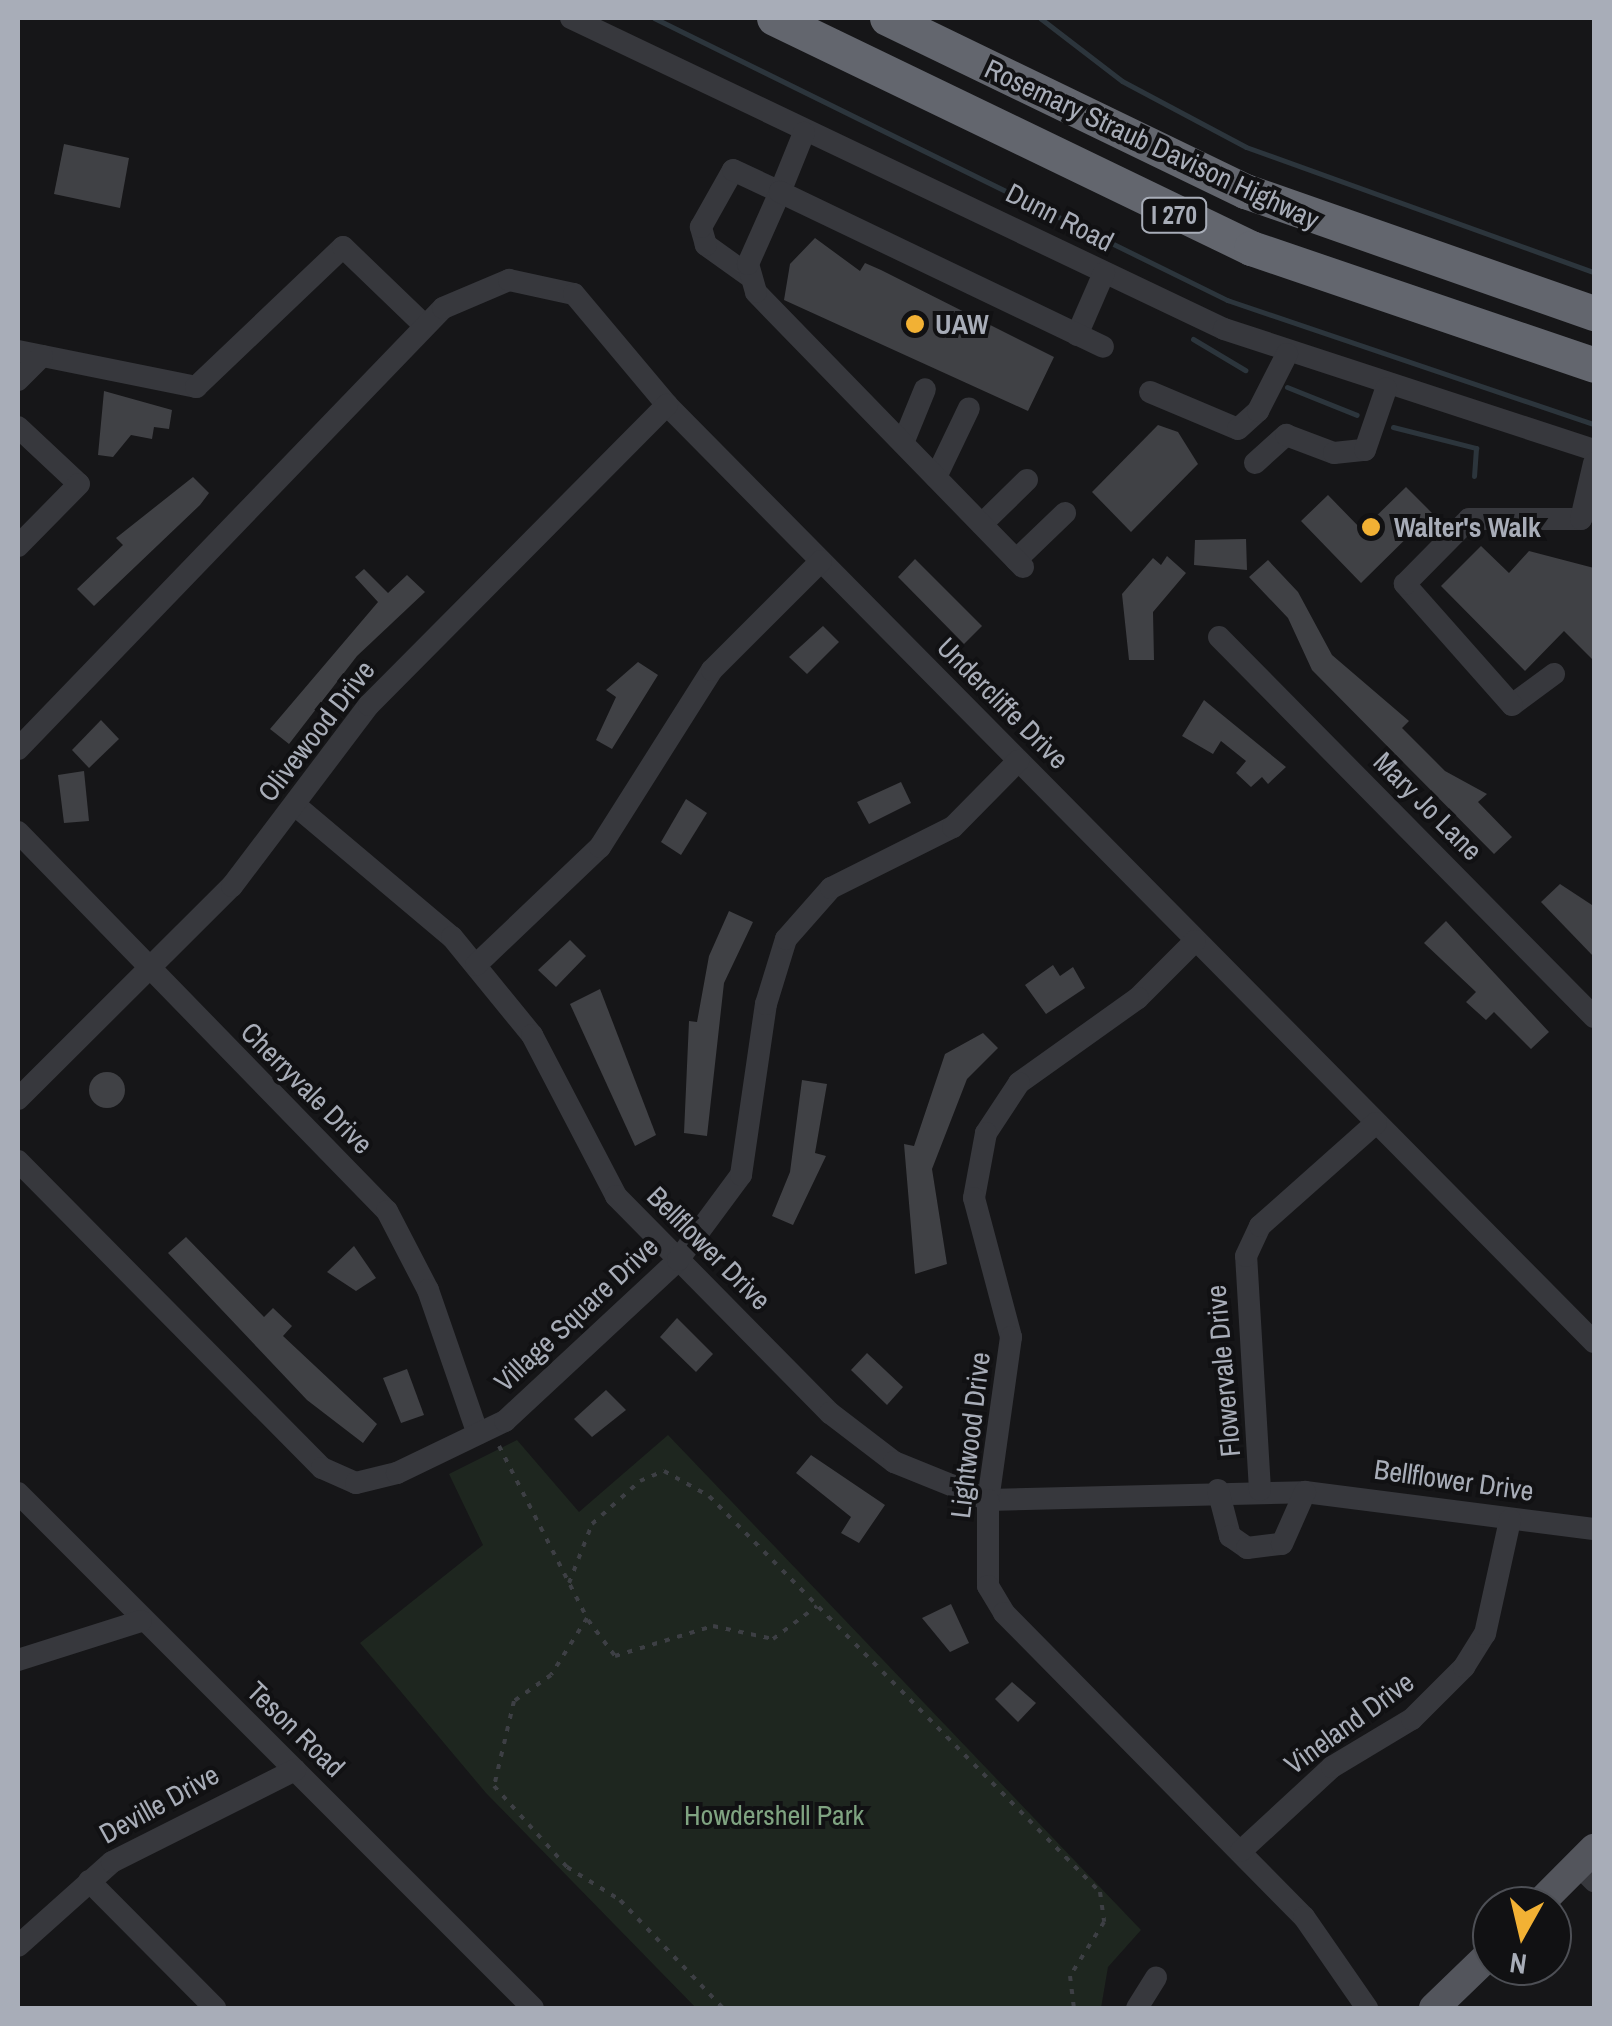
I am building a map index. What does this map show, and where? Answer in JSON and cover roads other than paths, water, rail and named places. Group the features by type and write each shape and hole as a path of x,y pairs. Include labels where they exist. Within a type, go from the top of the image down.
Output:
{"highway":[{"name":"Rosemary Straub Davison Highway","path":"774,18 1251,248 1594,365"},
{"name":"Rosemary Straub Davison Highway","path":"887,18 1263,199 1594,313"}],"main road":[{"path":"1562,1886 1589,1865"},
{"path":"1434,2008 1472,1971"}],"street":[{"name":"Dunn Road","path":"570,18 804,133 1287,354 1386,389 1594,450"},
{"path":"748,275 804,133"},
{"path":"1066,513 1020,563 748,275 706,244 701,226 734,170 1103,347"},
{"path":"18,351 196,387 344,247 423,324 18,749"},
{"path":"1078,335 1104,273"},
{"name":"Undercliffe Drive","path":"423,324 489,284 555,287 591,310 667,405 1594,1342"},
{"path":"1150,392 1238,428 1258,411 1287,354"},
{"path":"18,380 42,356"},
{"path":"902,442 925,389"},
{"path":"1256,463 1286,435 1334,453 1364,450 1386,389"},
{"name":"Olivewood Drive","path":"18,1098 145,969 200,921 382,691 667,405"},
{"path":"936,477 969,408"},
{"path":"18,427 79,484 18,546"},
{"path":"1554,674 1512,705 1405,584 1469,519 1588,524 1594,463"},
{"path":"982,524 1028,480"},
{"path":"476,965 600,847 712,670 821,561"},
{"name":"Mary Jo Lane","path":"1219,637 1594,1017"},
{"name":"Village Square Drive","path":"18,1161 264,1416 338,1479 376,1480 484,1431 678,1260 741,1175 766,1004 786,938 831,888 952,827 1018,761"},
{"name":"Bellflower Drive","path":"295,805 416,902 476,965 532,1035 596,1169 678,1260 864,1444 988,1500 1218,1490 1305,1492 1594,1530"},
{"name":"Cherryvale Drive","path":"18,832 145,969 387,1211 428,1290 484,1431"},
{"name":"Lightwood Drive","path":"1195,942 1138,998 1019,1083 986,1133 974,1198 1010,1337 988,1500 988,1586 1004,1614 1304,1917 1367,2008"},
{"name":"Flowervale Drive","path":"1260,1490 1246,1256 1260,1226 1376,1123"},
{"path":"1218,1490 1230,1536 1246,1548 1282,1544 1305,1492"},
{"name":"Teson Road","path":"18,1493 140,1621 533,2008"},
{"name":"Vineland Drive","path":"1241,1851 1332,1767 1412,1719 1464,1667 1485,1634 1510,1520"},
{"path":"18,1660 140,1621"},
{"name":"Deville Drive","path":"18,1946 89,1882 200,1814 295,1770"},
{"path":"89,1882 215,2008"},
{"path":"1137,2008 1156,1977"}],"waterway":[{"path":"654,18 1227,300 1594,424"},
{"path":"1040,18 1122,81 1246,147 1594,272"},
{"path":"1193,339 1245,370"},
{"path":"1287,387 1357,415"},
{"path":"1393,427 1476,448 1474,476"}],"place":[{"name":"UAW","path":"915,324"},
{"name":"Walter's Walk","path":"1371,527"}],"park label":[{"name":"Howdershell Park","path":"774,1815"}]}
